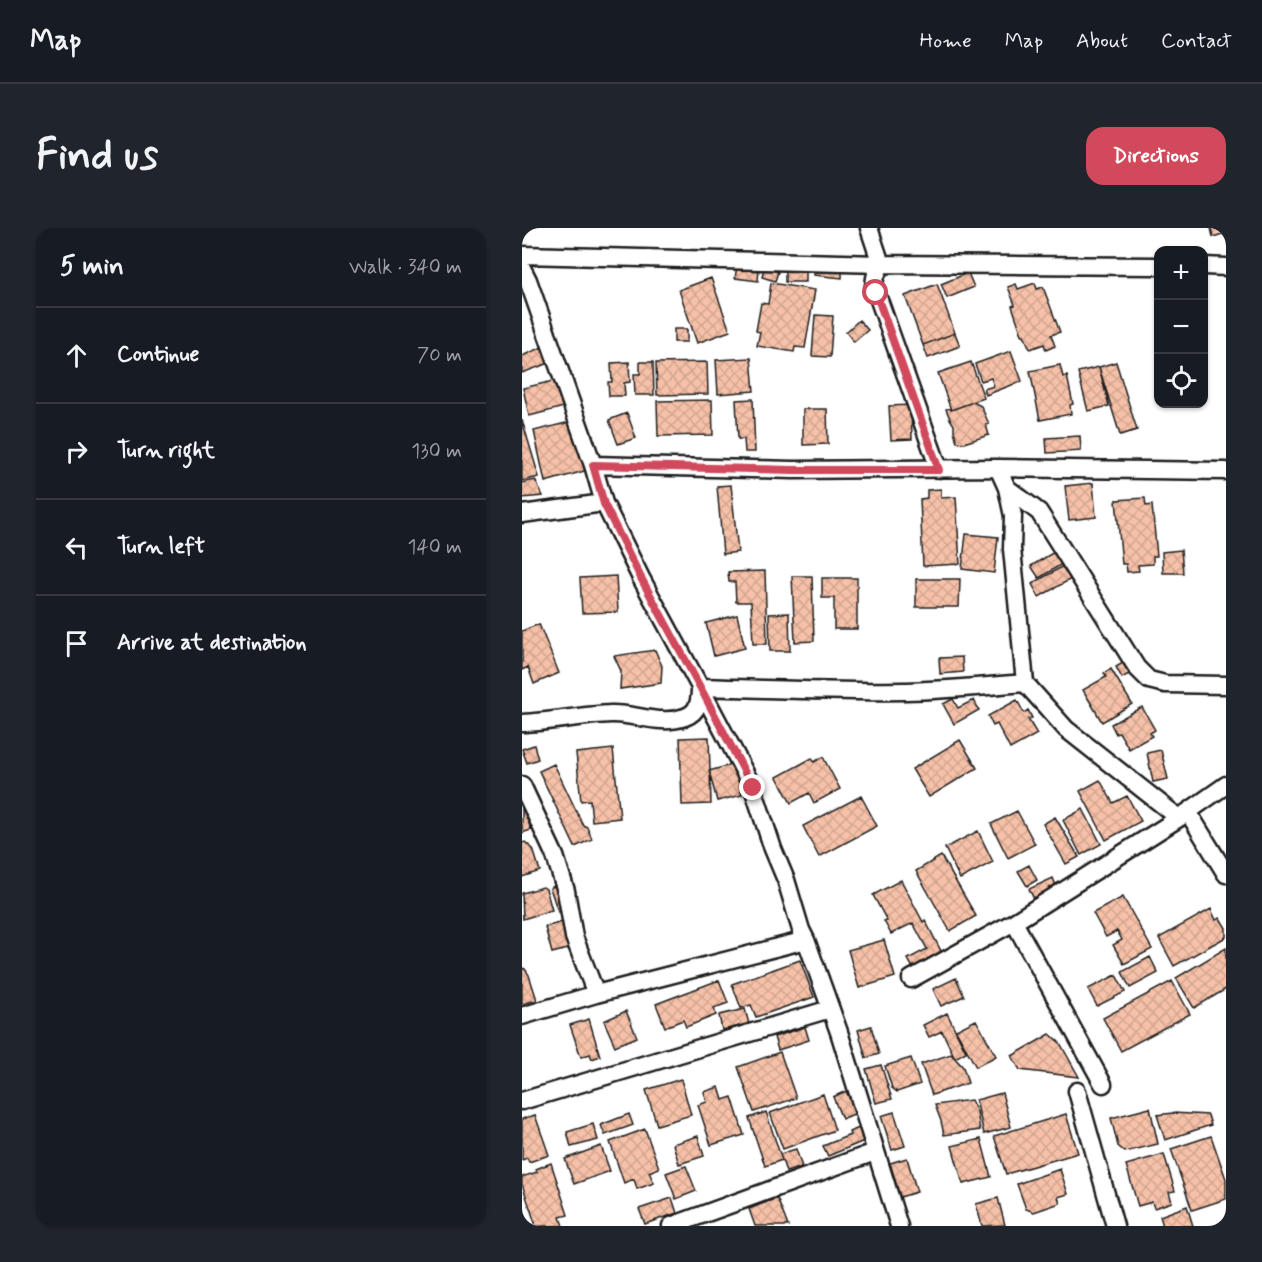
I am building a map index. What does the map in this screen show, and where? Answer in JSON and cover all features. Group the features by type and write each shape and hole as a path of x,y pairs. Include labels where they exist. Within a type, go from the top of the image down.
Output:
{"street":[{"path":"869,228 882,264 873,286 939,470"},
{"path":"522,255 882,264 1154,266"},
{"path":"1208,266 1226,267"},
{"path":"524,277 593,465 604,504 753,788 786,880 801,930 839,1032 899,1226"},
{"path":"593,465 793,470 998,468 1226,471"},
{"path":"998,468 1007,488 1013,516 1012,549 1025,682 1066,729 1183,815 1226,874"},
{"path":"1007,488 1039,512 1137,668 1149,680 1165,684 1226,685"},
{"path":"522,514 604,504"},
{"path":"700,687 809,691 905,691 1025,682"},
{"path":"522,723 612,714 651,720 684,717 695,711 700,701 700,687"},
{"path":"522,785 555,856 566,891 574,937 596,994"},
{"path":"911,979 1014,922 1183,815 1226,785"},
{"path":"1014,922 1104,1084"},
{"path":"522,1016 596,994 806,940"},
{"path":"522,1101 830,1009"},
{"path":"1077,1091 1114,1226"},
{"path":"670,1226 875,1152"}],"building":[{"path":"1211,228 1226,228 1226,233 1213,237"},
{"path":"737,266 759,268 758,281 735,278"},
{"path":"814,266 842,268 842,278 814,275"},
{"path":"785,267 806,267 806,282 785,282"},
{"path":"764,268 778,272 775,281 762,277"},
{"path":"968,273 974,287 947,298 941,284"},
{"path":"711,278 730,331 697,343 679,290"},
{"path":"771,283 815,290 805,348 795,347 794,352 757,346 760,332 756,331 761,303 768,304"},
{"path":"1035,283 1037,289 1043,287 1060,332 1051,335 1055,346 1046,350 1044,344 1030,349 1022,335 1008,287 1016,284 1018,289"},
{"path":"937,284 955,333 923,345 905,296"},
{"path":"815,315 833,316 830,357 812,356"},
{"path":"859,320 868,330 854,342 846,332"},
{"path":"674,329 687,329 687,342 674,342"},
{"path":"955,333 960,346 928,358 923,345"},
{"path":"545,346 552,362 522,373 522,356"},
{"path":"1011,351 1022,381 986,395 984,389 994,386 991,378 981,381 975,364"},
{"path":"751,358 754,391 718,394 716,360"},
{"path":"629,362 630,382 624,383 625,396 609,396 608,382 612,382 611,363"},
{"path":"640,362 653,362 654,395 635,395 634,374 640,374"},
{"path":"707,362 708,394 657,395 656,363"},
{"path":"971,362 984,398 951,410 938,373"},
{"path":"1116,362 1137,430 1120,435 1099,367"},
{"path":"1060,365 1063,377 1067,376 1073,404 1070,405 1071,414 1040,420 1030,371"},
{"path":"1099,367 1109,406 1088,411 1078,372"},
{"path":"558,380 564,407 529,416 523,388"},
{"path":"753,399 755,452 745,452 744,439 738,439 736,400"},
{"path":"712,400 713,435 658,436 657,401"},
{"path":"973,402 981,406 989,424 986,425 989,435 964,443 957,442 954,425 946,409 951,410"},
{"path":"911,405 912,439 891,440 889,406"},
{"path":"803,409 827,409 828,444 803,445"},
{"path":"627,413 636,438 618,444 609,420"},
{"path":"522,420 539,477 522,481"},
{"path":"574,421 588,470 545,482 534,431"},
{"path":"1080,436 1081,451 1047,453 1046,438"},
{"path":"535,480 543,496 522,498 522,483"},
{"path":"1093,483 1096,517 1069,520 1065,486"},
{"path":"731,485 738,552 723,554 717,486"},
{"path":"941,489 941,498 956,497 960,564 923,566 920,499 927,498 927,490"},
{"path":"1145,498 1146,506 1152,505 1157,556 1153,556 1153,564 1138,565 1139,571 1127,572 1126,564 1122,564 1116,500"},
{"path":"966,534 998,537 994,573 962,569"},
{"path":"1181,550 1183,573 1163,573 1162,552"},
{"path":"1054,552 1062,564 1039,578 1031,566"},
{"path":"1063,566 1071,579 1039,597 1032,584"},
{"path":"765,571 767,644 753,644 751,602 736,602 735,582 729,582 728,572"},
{"path":"616,576 618,612 582,613 580,578"},
{"path":"792,576 812,576 814,641 795,642"},
{"path":"822,578 857,578 857,629 834,629 834,598 822,598"},
{"path":"916,579 960,579 959,607 916,607"},
{"path":"789,613 790,651 770,651 769,614"},
{"path":"737,615 745,648 714,656 706,623"},
{"path":"539,624 559,673 534,684 528,667 522,670 522,631"},
{"path":"655,650 662,666 661,683 620,689 621,671 614,656"},
{"path":"962,657 963,672 940,674 939,658"},
{"path":"1128,660 1134,671 1122,678 1116,667"},
{"path":"1111,669 1132,704 1102,722 1083,690 1106,677 1104,673"},
{"path":"953,699 958,708 974,700 979,710 954,724 943,704"},
{"path":"1017,700 1024,713 1028,710 1032,718 1028,719 1037,734 1010,749 997,724 993,726 988,716"},
{"path":"1142,707 1155,730 1150,733 1152,736 1129,749 1119,732 1116,734 1111,724"},
{"path":"709,737 711,804 682,805 680,738"},
{"path":"960,740 977,768 929,797 912,769"},
{"path":"534,745 538,759 527,763 522,749"},
{"path":"613,749 620,818 592,821 590,800 581,801 576,753"},
{"path":"1161,750 1168,779 1153,782 1147,753"},
{"path":"823,757 840,789 814,803 809,793 791,803 777,777 812,758 814,762"},
{"path":"554,764 592,839 575,847 539,771"},
{"path":"734,764 742,795 717,801 709,771"},
{"path":"1100,780 1113,803 1127,796 1141,821 1106,840 1080,791"},
{"path":"861,796 877,826 819,857 803,826"},
{"path":"522,807 531,830 522,833"},
{"path":"1083,809 1101,844 1081,855 1063,820"},
{"path":"1017,811 1035,844 1008,858 991,824"},
{"path":"1055,817 1079,857 1066,864 1043,824"},
{"path":"978,831 993,862 960,879 945,848"},
{"path":"525,842 533,849 540,871 522,877 522,843"},
{"path":"941,856 976,916 950,931 916,871"},
{"path":"1029,865 1037,880 1027,886 1018,871"},
{"path":"1053,878 1057,888 1034,899 1029,889"},
{"path":"901,880 942,953 913,968 908,959 927,949 913,923 891,934 884,921 887,921 873,895"},
{"path":"559,884 567,909 558,912 550,888"},
{"path":"543,887 546,889 552,910 523,919 522,893"},
{"path":"1123,897 1152,949 1124,964 1113,945 1122,940 1117,931 1106,937 1093,913"},
{"path":"1211,909 1216,920 1220,918 1226,928 1226,937 1174,966 1159,938"},
{"path":"569,920 579,946 552,953 545,927"},
{"path":"884,940 895,977 859,988 848,950"},
{"path":"1226,948 1226,989 1194,1008 1176,978"},
{"path":"1150,957 1158,973 1130,988 1122,972"},
{"path":"800,960 814,997 756,1017 751,1005 741,1008 732,984"},
{"path":"522,968 529,975 537,1000 522,1004"},
{"path":"1116,975 1125,992 1097,1006 1088,989"},
{"path":"956,978 964,996 941,1006 933,989"},
{"path":"719,980 728,1003 714,1008 716,1015 686,1027 683,1020 665,1027 656,1004"},
{"path":"1172,981 1190,1014 1121,1051 1103,1018"},
{"path":"745,1009 749,1024 722,1030 719,1015"},
{"path":"626,1011 637,1037 615,1046 604,1021"},
{"path":"947,1013 966,1052 955,1058 942,1031 929,1037 923,1025"},
{"path":"589,1019 600,1056 592,1059 590,1054 581,1057 570,1025"},
{"path":"976,1020 996,1056 976,1067 956,1030"},
{"path":"871,1026 879,1054 866,1058 858,1030"},
{"path":"805,1027 809,1040 778,1050 774,1037"},
{"path":"1050,1034 1060,1043 1079,1077 1020,1070 1012,1056"},
{"path":"780,1052 796,1098 754,1112 738,1067"},
{"path":"951,1054 963,1067 968,1083 932,1095 921,1064"},
{"path":"911,1058 920,1084 897,1092 892,1088 885,1066"},
{"path":"881,1065 892,1099 876,1103 866,1069"},
{"path":"681,1079 691,1115 657,1125 646,1090"},
{"path":"719,1087 723,1100 732,1097 744,1135 711,1145 698,1105 707,1102 704,1092"},
{"path":"846,1091 856,1113 842,1119 833,1097"},
{"path":"1002,1093 1011,1127 984,1134 976,1100"},
{"path":"823,1094 835,1130 783,1149 770,1113"},
{"path":"971,1100 977,1112 980,1130 944,1135 935,1105"},
{"path":"1150,1108 1158,1144 1125,1152 1118,1146 1111,1118"},
{"path":"766,1112 782,1160 765,1166 749,1118"},
{"path":"894,1112 905,1146 892,1150 881,1116"},
{"path":"1173,1113 1208,1115 1211,1125 1165,1140 1157,1115"},
{"path":"629,1114 633,1125 605,1135 601,1125"},
{"path":"1066,1114 1078,1153 1006,1174 994,1136"},
{"path":"535,1115 549,1155 529,1162 527,1158 522,1160 522,1119"},
{"path":"593,1124 598,1140 571,1147 567,1132"},
{"path":"859,1128 864,1141 828,1156 823,1146 850,1135 849,1132"},
{"path":"645,1129 659,1168 649,1172 654,1183 637,1189 634,1179 624,1183 610,1142"},
{"path":"698,1136 704,1156 679,1164 673,1144"},
{"path":"1211,1136 1226,1179 1226,1199 1192,1210 1171,1149"},
{"path":"981,1139 991,1177 963,1184 952,1146"},
{"path":"601,1146 610,1171 574,1184 565,1159"},
{"path":"796,1149 802,1167 786,1172 780,1154"},
{"path":"1164,1154 1175,1191 1169,1192 1172,1202 1154,1208 1152,1202 1138,1206 1126,1165"},
{"path":"907,1158 917,1192 900,1197 890,1163"},
{"path":"551,1163 568,1215 560,1217 563,1226 536,1226 522,1184 522,1177 537,1172 536,1169"},
{"path":"686,1166 696,1191 676,1199 666,1173"},
{"path":"1060,1169 1068,1194 1058,1197 1060,1203 1034,1212 1026,1209 1017,1184"},
{"path":"672,1198 677,1213 645,1224 639,1209"},
{"path":"777,1198 788,1226 755,1226 749,1209"},
{"path":"998,1198 1005,1225 982,1226 976,1204"},
{"path":"1187,1206 1193,1226 1163,1226 1160,1216"}],"route":[{"path":"753,788 604,504 593,465 793,470 939,470 876,293"}]}
